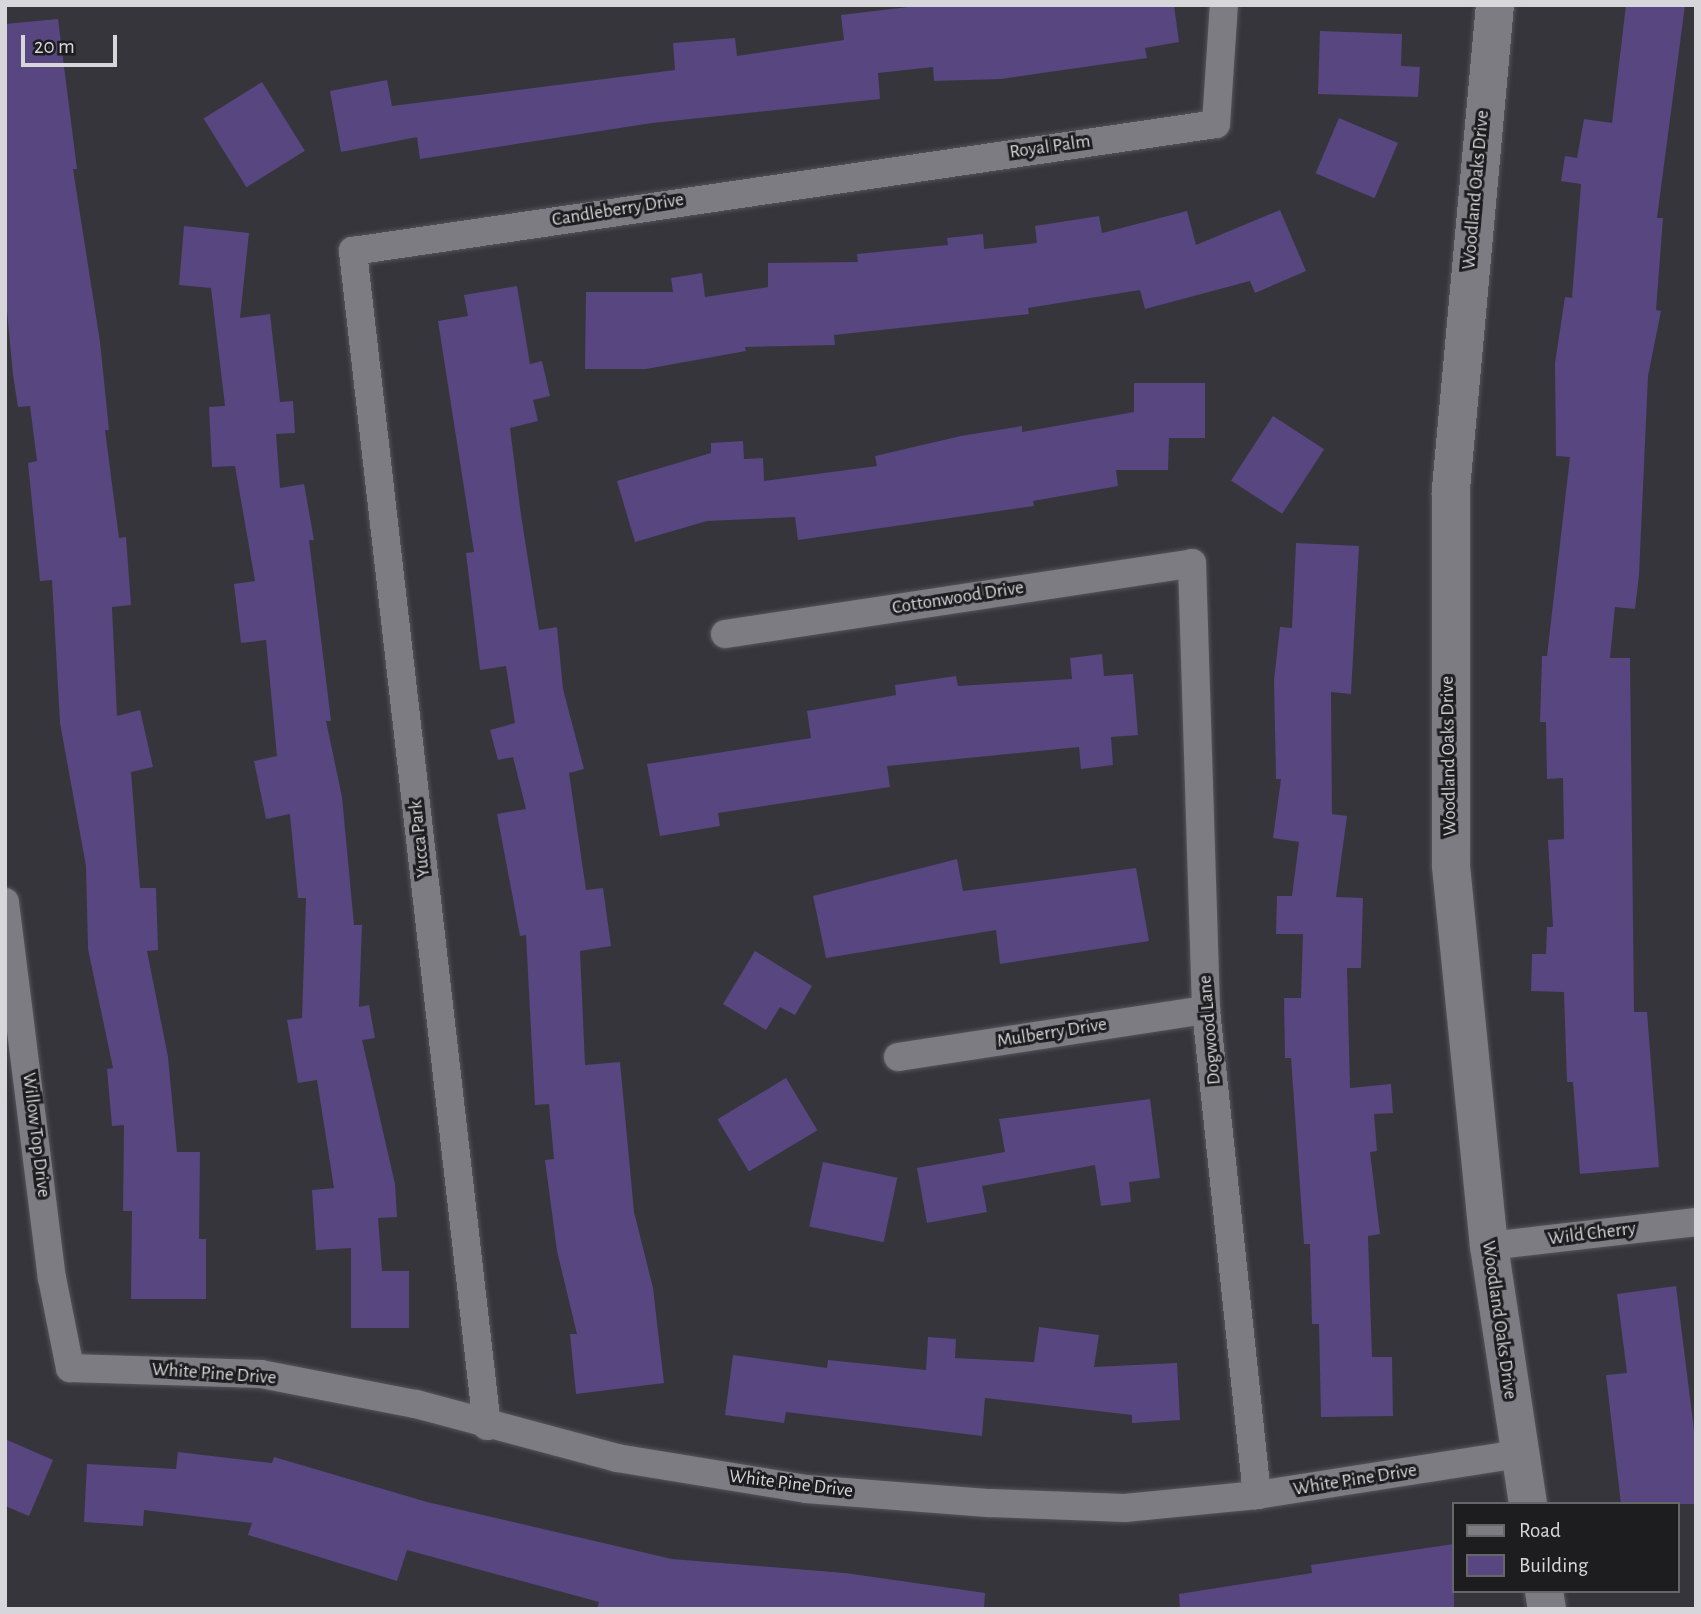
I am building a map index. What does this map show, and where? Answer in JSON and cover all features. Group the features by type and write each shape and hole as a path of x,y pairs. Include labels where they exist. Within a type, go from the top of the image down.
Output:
{"street":[{"name":"Royal Palm","path":"884,169 1216,124 1224,5"},
{"name":"Woodland Oaks Drive","path":"1495,5 1451,492 1447,678 1451,866 1489,1247 1518,1454 1528,1502"},
{"name":"Candleberry Drive","path":"353,251 884,169"},
{"name":"Yucca Park","path":"353,251 486,1426"},
{"name":"Cottonwood Drive","path":"725,634 1192,563"},
{"name":"Dogwood Lane","path":"1192,563 1206,1010 1256,1495"},
{"name":"Willow Top Drive","path":"5,902 52,1278 70,1367"},
{"name":"Mulberry Drive","path":"898,1057 1206,1010"},
{"name":"Wild Cherry","path":"1489,1247 1696,1222"},
{"name":"White Pine Drive","path":"70,1367 261,1374 416,1404 486,1426 617,1458 806,1489 1125,1508 1256,1495 1518,1454"}],"building":[{"path":"925,5 1174,5 1179,42 1145,48 1147,58 1001,79 934,81 933,67 878,73 880,99 652,123 420,159 417,137 341,152 330,91 387,80 392,106 675,70 673,43 735,38 737,56 844,40 841,15"},
{"path":"1626,5 1685,5 1657,218 1663,218 1656,310 1661,311 1648,376 1639,575 1635,609 1615,607 1610,658 1630,658 1634,1012 1647,1012 1659,1167 1580,1174 1573,1082 1567,1082 1564,992 1531,991 1532,954 1546,954 1547,927 1553,927 1548,840 1564,839 1563,778 1547,779 1546,722 1540,722 1542,656 1547,656 1570,457 1556,456 1555,363 1565,297 1572,298 1581,184 1561,181 1565,156 1577,158 1584,119 1612,123"},
{"path":"58,19 77,169 73,169 100,342 109,430 105,430 119,538 126,537 131,605 112,607 117,716 140,710 153,767 131,772 140,888 156,888 158,950 147,951 168,1057 177,1152 200,1152 199,1239 206,1239 206,1299 131,1299 132,1211 123,1211 124,1125 112,1126 107,1069 113,1068 88,949 86,866 60,723 52,580 40,581 28,463 37,461 30,406 18,407 13,375 5,290 5,24"},
{"path":"1320,31 1402,34 1401,66 1420,67 1418,97 1318,94"},
{"path":"262,82 305,151 246,187 203,119"},
{"path":"1339,118 1398,143 1374,198 1316,173"},
{"path":"1280,210 1306,271 1255,293 1250,281 1145,309 1140,290 1028,308 1029,314 834,335 835,345 745,347 746,351 646,369 585,369 586,292 673,292 671,278 702,273 705,297 768,287 768,263 858,262 857,254 948,245 947,238 983,234 984,249 1037,243 1035,226 1099,216 1102,233 1187,211 1196,245"},
{"path":"184,226 249,233 240,318 270,314 280,402 293,401 295,433 276,434 280,488 304,484 314,540 309,540 331,721 326,721 342,797 354,925 362,925 359,1007 369,1005 375,1038 362,1040 395,1184 397,1217 378,1218 382,1271 409,1271 409,1328 351,1328 351,1248 316,1250 312,1190 334,1188 317,1080 298,1083 287,1020 302,1018 306,898 298,898 290,814 266,819 254,761 277,756 266,640 241,643 234,584 255,581 235,466 212,467 209,407 225,406 211,288 179,285"},
{"path":"517,286 530,364 542,361 550,396 533,400 538,421 510,428 521,515 539,630 557,627 563,689 584,769 569,773 586,890 603,888 611,946 580,951 585,1065 620,1062 634,1212 653,1288 664,1383 576,1394 570,1334 577,1334 557,1251 545,1160 554,1159 549,1104 535,1105 526,935 520,936 497,814 526,809 513,757 498,760 490,730 515,723 506,666 480,670 466,553 474,552 438,321 468,316 464,295"},
{"path":"1134,383 1205,383 1205,438 1169,438 1168,470 1116,470 1118,486 1033,501 1034,506 798,540 795,517 707,521 635,542 617,481 711,453 711,443 743,441 744,459 763,458 764,481 877,466 875,456 961,436 1022,426 1022,432 1134,412"},
{"path":"1273,416 1324,449 1282,514 1231,481"},
{"path":"1296,543 1359,546 1351,694 1331,692 1332,814 1347,816 1336,897 1363,898 1361,968 1347,968 1350,1088 1391,1084 1393,1113 1374,1114 1377,1151 1370,1152 1380,1234 1368,1236 1372,1357 1392,1357 1393,1416 1321,1417 1319,1324 1312,1324 1310,1244 1304,1244 1291,1058 1285,1058 1284,998 1301,998 1303,934 1276,934 1277,896 1292,896 1299,842 1273,838 1281,779 1276,779 1274,680 1280,627 1292,628"},
{"path":"1102,654 1104,676 1133,674 1138,735 1111,737 1113,765 1081,769 1079,747 887,766 890,787 718,813 720,826 660,836 647,764 811,738 807,711 896,695 895,685 956,676 958,686 1072,679 1070,658"},
{"path":"957,859 963,891 1136,868 1149,941 1000,964 996,930 826,958 813,896"},
{"path":"755,951 812,986 795,1015 780,1007 766,1030 723,1004"},
{"path":"786,1078 817,1130 749,1171 717,1119"},
{"path":"1150,1099 1160,1178 1129,1182 1131,1202 1101,1206 1095,1165 982,1186 987,1212 927,1223 917,1168 1005,1152 999,1119"},
{"path":"823,1162 897,1178 884,1242 809,1227"},
{"path":"1676,1286 1696,1446 1696,1504 1621,1502 1606,1375 1627,1373 1617,1294"},
{"path":"1039,1327 1099,1335 1094,1367 1177,1363 1180,1420 1132,1423 1132,1415 985,1398 982,1436 786,1412 784,1423 725,1415 733,1355 827,1368 828,1360 926,1370 928,1337 956,1339 955,1358 1034,1362"},
{"path":"5,1439 53,1460 29,1516 5,1506"},
{"path":"178,1452 272,1463 274,1457 427,1502 672,1559 845,1573 985,1593 984,1609 597,1609 599,1602 407,1550 397,1581 248,1535 252,1523 144,1510 143,1526 84,1522 87,1464 176,1469"},
{"path":"1452,1544 1454,1609 1180,1609 1179,1594 1312,1573 1311,1565"}]}
